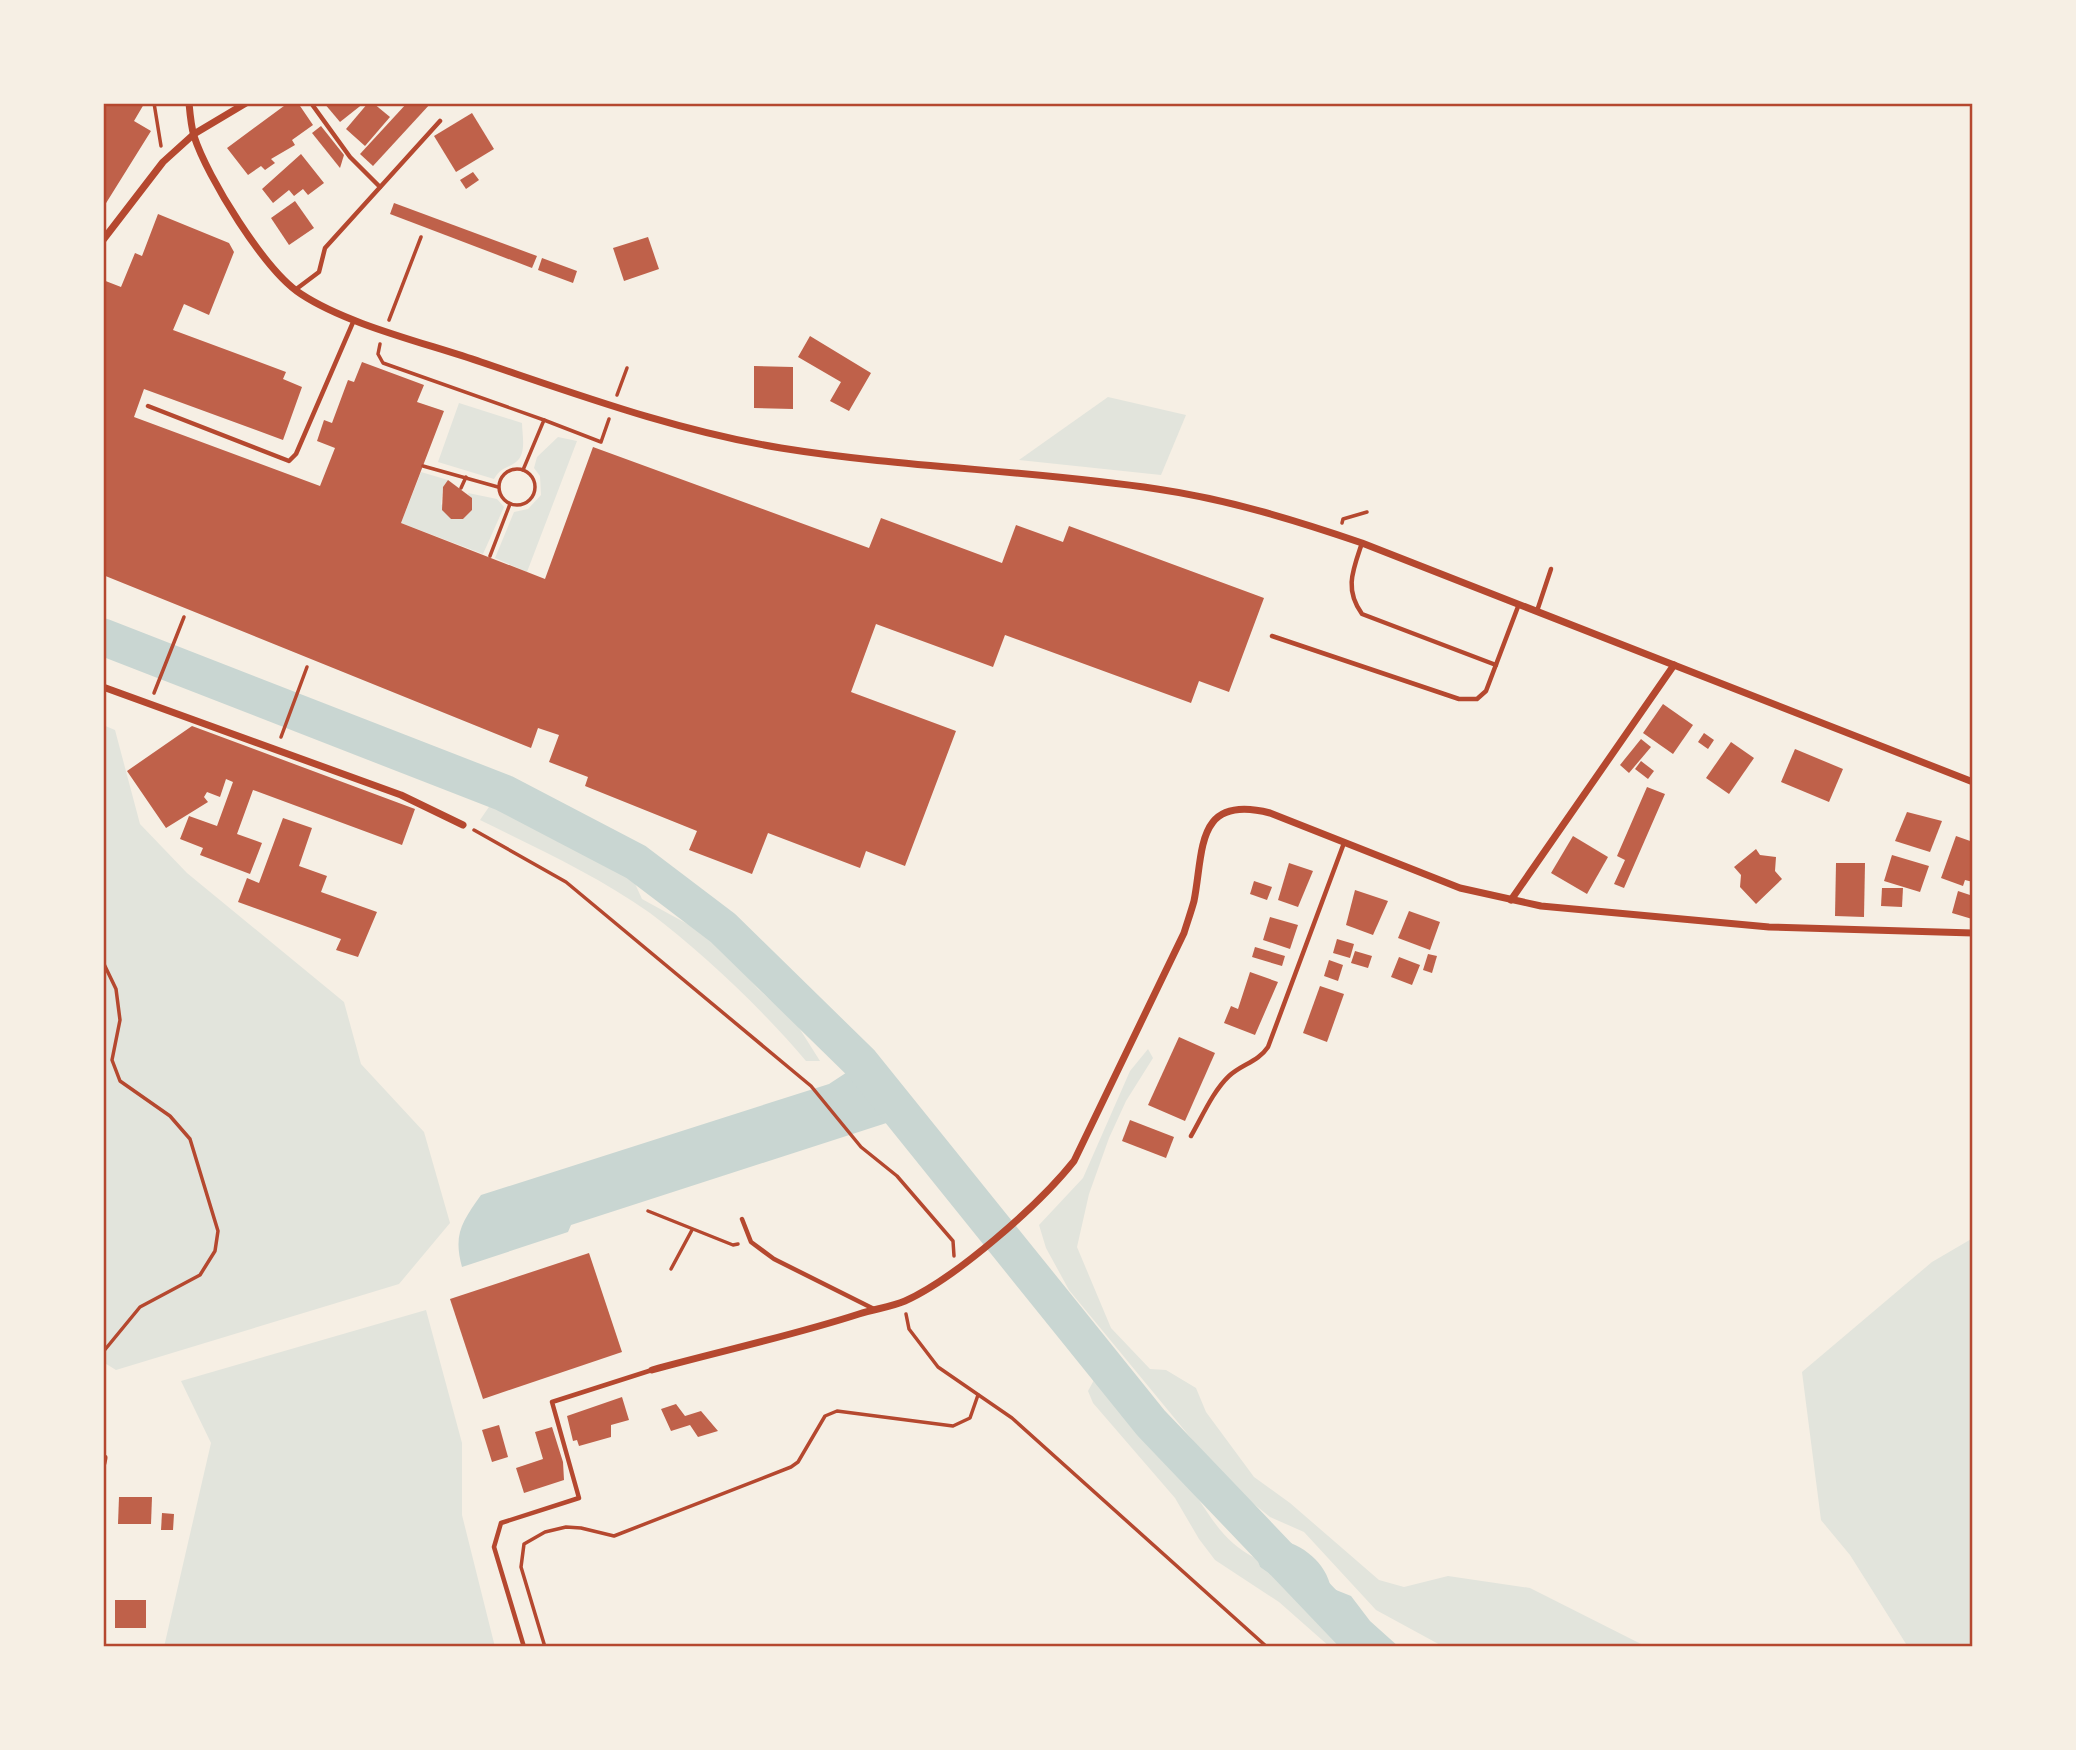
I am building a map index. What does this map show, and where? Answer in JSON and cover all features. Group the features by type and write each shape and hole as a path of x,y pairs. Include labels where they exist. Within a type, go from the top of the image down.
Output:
{"street":[{"path":"189,103 194,134 214,178 273,267 295,290 317,303 386,330 613,406 696,430 781,448 1172,491 1240,506 1362,543 1973,782"},
{"path":"103,240 163,162 194,134 246,103"},
{"path":"1511,900 1674,665"},
{"path":"103,687 401,795 463,825"},
{"path":"652,1370 800,1333 903,1302 930,1288 958,1261 1036,1202 1074,1161 1184,933 1194,902 1202,839 1208,827 1220,815 1238,808 1256,810 1461,888 1511,900 1591,912 1769,927 1973,933"}],"lane":[{"path":"311,103 350,157 380,187"},
{"path":"295,290 318,272 324,248 440,121"},
{"path":"148,406 289,461 296,454 355,318"},
{"path":"1362,543 1350,579 1350,590 1362,614 1496,665"},
{"path":"1537,611 1550,569"},
{"path":"1272,636 1466,700 1477,699 1486,691 1519,604"},
{"path":"1191,1136 1222,1084 1235,1071 1262,1055 1268,1046 1344,842"},
{"path":"742,1219 751,1242 786,1265 875,1309"},
{"path":"524,1647 494,1547 501,1523 579,1498 552,1402 652,1370"}],"path":[{"path":"154,103 163,162"},
{"path":"421,237 378,354 383,363 601,442 627,368"},
{"path":"523,470 544,420"},
{"path":"423,466 498,487"},
{"path":"523,470 533,479 534,493 524,503 510,504 503,499 498,487 508,471 523,470"},
{"path":"461,488 466,477"},
{"path":"490,556 510,504"},
{"path":"1342,524 1343,519 1367,512"},
{"path":"154,693 184,617"},
{"path":"281,736 307,667"},
{"path":"463,825 512,849 566,882 811,1086 861,1147 897,1176 953,1241 958,1261"},
{"path":"103,962 116,989 120,1020 112,1060 120,1081 170,1116 190,1139 218,1231 215,1251 200,1275 140,1307 103,1352"},
{"path":"648,1212 733,1245 751,1242"},
{"path":"670,1269 692,1230"},
{"path":"903,1302 909,1329 938,1367 1022,1426 1264,1646"},
{"path":"545,1647 521,1567 524,1544 534,1537 566,1527 614,1536 791,1467 798,1462 825,1416 837,1411 953,1426 970,1418 978,1395"}],"shaded area":[{"path":"1108,397 1186,415 1161,475 1019,460"},
{"path":"459,403 522,423 522,454 494,479 438,462"},
{"path":"558,437 577,441 527,572 495,558 514,512 528,509 541,495 540,476 534,468 537,457"},
{"path":"421,472 448,480 443,487 441,504 451,519 463,519 472,510 468,493 497,499 504,507 483,554 401,523"},
{"path":"103,725 115,730 140,824 187,873 344,1002 361,1064 424,1132 450,1223 399,1284 116,1370 103,1362"},
{"path":"495,798 524,805 626,864 642,899 702,932 728,955 758,989 796,1023 820,1061 806,1061 732,983 650,913 588,875 480,820"},
{"path":"1148,1049 1153,1058 1126,1101 1109,1138 1089,1194 1077,1247 1111,1328 1150,1369 1166,1370 1196,1388 1206,1412 1254,1477 1290,1503 1379,1580 1404,1587 1448,1576 1530,1588 1647,1647 1444,1647 1376,1610 1304,1532 1270,1517 1244,1496 1195,1443 1069,1290 1046,1248 1039,1225 1083,1178 1130,1071"},
{"path":"861,1063 905,1117 571,1225 568,1232 462,1267 458,1246 461,1229 481,1195 829,1084"},
{"path":"1973,1238 1973,1647 1908,1647 1850,1555 1821,1520 1802,1372 1932,1262"},
{"path":"426,1310 462,1443 462,1515 495,1647 164,1647 211,1443 181,1381"},
{"path":"1094,1380 1111,1395 1138,1432 1182,1475 1223,1533 1244,1552 1257,1559 1260,1567 1307,1600 1329,1628 1353,1647 1330,1647 1279,1602 1215,1560 1175,1498 1093,1403 1088,1391"},
{"path":"1277,1539 1296,1545 1312,1556 1324,1570 1331,1588 1351,1596 1370,1621 1399,1647 1353,1647 1329,1628 1307,1600 1260,1567 1257,1559"}],"building":[{"path":"103,103 144,104 134,121 151,131 103,208"},
{"path":"288,103 298,103 313,125 292,140 295,145 271,159 275,163 265,170 261,166 248,175 227,148"},
{"path":"324,103 364,103 340,122"},
{"path":"368,103 373,103 390,117 365,146 346,129"},
{"path":"407,103 431,103 373,166 360,154"},
{"path":"472,113 494,149 456,172 434,136"},
{"path":"321,126 344,155 340,168 312,133"},
{"path":"301,154 324,183 308,195 303,189 294,196 289,190 273,203 262,189"},
{"path":"473,172 479,180 466,189 460,180"},
{"path":"295,201 314,228 289,245 271,218"},
{"path":"394,203 537,256 532,268 390,214"},
{"path":"158,214 229,243 234,252 209,315 184,304 173,330 286,372 283,379 302,387 283,440 144,389 134,417 320,486 335,448 317,441 324,420 332,423 348,380 354,382 362,362 424,385 417,402 444,411 401,523 545,579 593,447 869,548 881,518 1002,563 1016,525 1063,542 1069,526 1264,598 1229,692 1199,681 1191,703 1005,635 993,667 876,624 851,692 956,731 905,866 866,851 860,868 768,833 752,874 689,850 697,831 585,786 588,777 549,762 559,735 538,728 531,748 103,575 103,280 121,287 135,253 142,256"},
{"path":"648,237 659,269 624,281 613,248"},
{"path":"542,258 577,271 573,283 538,270"},
{"path":"810,336 871,373 849,411 830,401 841,382 798,357"},
{"path":"754,366 793,367 793,409 754,408"},
{"path":"448,480 472,498 472,510 463,519 451,519 442,510 443,487"},
{"path":"1663,704 1693,725 1673,754 1643,733"},
{"path":"192,726 415,809 402,845 253,790 237,834 262,843 250,874 200,855 203,848 180,839 189,816 217,826 233,782 226,779 220,797 207,792 204,797 208,802 166,828 127,771"},
{"path":"1704,733 1714,740 1708,749 1698,742"},
{"path":"1641,739 1651,747 1629,773 1620,765"},
{"path":"1731,742 1754,758 1729,794 1706,778"},
{"path":"1795,749 1843,769 1829,802 1781,782"},
{"path":"1641,761 1654,771 1648,779 1635,769"},
{"path":"1647,787 1665,794 1624,888 1614,884 1625,860 1617,856"},
{"path":"1907,812 1942,821 1930,852 1895,841"},
{"path":"283,818 312,828 299,866 327,876 321,892 377,912 358,957 336,950 341,939 238,902 247,878 259,883"},
{"path":"1573,836 1608,857 1587,894 1551,873"},
{"path":"1956,836 1973,842 1973,882 1965,880 1963,886 1941,878"},
{"path":"1756,849 1760,855 1776,857 1775,871 1782,879 1756,904 1740,887 1741,875 1734,867"},
{"path":"1892,855 1929,866 1920,892 1884,881"},
{"path":"1289,863 1313,871 1298,907 1278,900"},
{"path":"1836,863 1865,863 1864,917 1835,916"},
{"path":"1254,881 1272,887 1267,900 1250,894"},
{"path":"1882,888 1903,888 1902,907 1881,906"},
{"path":"1355,890 1388,901 1373,935 1346,925"},
{"path":"1958,891 1973,896 1972,919 1952,913"},
{"path":"1409,911 1440,922 1430,950 1398,938"},
{"path":"1270,917 1298,925 1290,949 1263,940"},
{"path":"1337,939 1354,944 1350,958 1333,953"},
{"path":"1255,947 1285,956 1282,966 1252,957"},
{"path":"1355,951 1372,956 1368,968 1351,963"},
{"path":"1428,954 1437,956 1432,973 1423,970"},
{"path":"1399,957 1420,965 1412,985 1391,977"},
{"path":"1329,960 1343,965 1338,981 1324,976"},
{"path":"1250,972 1278,982 1255,1035 1224,1023 1231,1006 1238,1009"},
{"path":"1320,986 1344,994 1327,1042 1303,1033"},
{"path":"1179,1037 1215,1053 1185,1121 1148,1105"},
{"path":"1130,1120 1174,1137 1166,1158 1122,1141"},
{"path":"589,1253 622,1352 483,1399 450,1299"},
{"path":"622,1397 629,1420 611,1425 611,1437 579,1446 577,1440 573,1441 567,1416"},
{"path":"676,1404 685,1416 701,1411 718,1431 698,1437 690,1425 671,1431 661,1409"},
{"path":"499,1425 508,1457 492,1462 482,1430"},
{"path":"552,1427 563,1462 564,1480 524,1493 516,1468 543,1459 535,1432"},
{"path":"119,1497 152,1497 151,1524 118,1524"},
{"path":"162,1513 174,1514 173,1530 161,1530"},
{"path":"115,1600 146,1600 146,1628 115,1628"}],"waterway":[{"path":"103,637 504,793 636,862 723,928 861,1063 1151,1423 1365,1647"}]}
